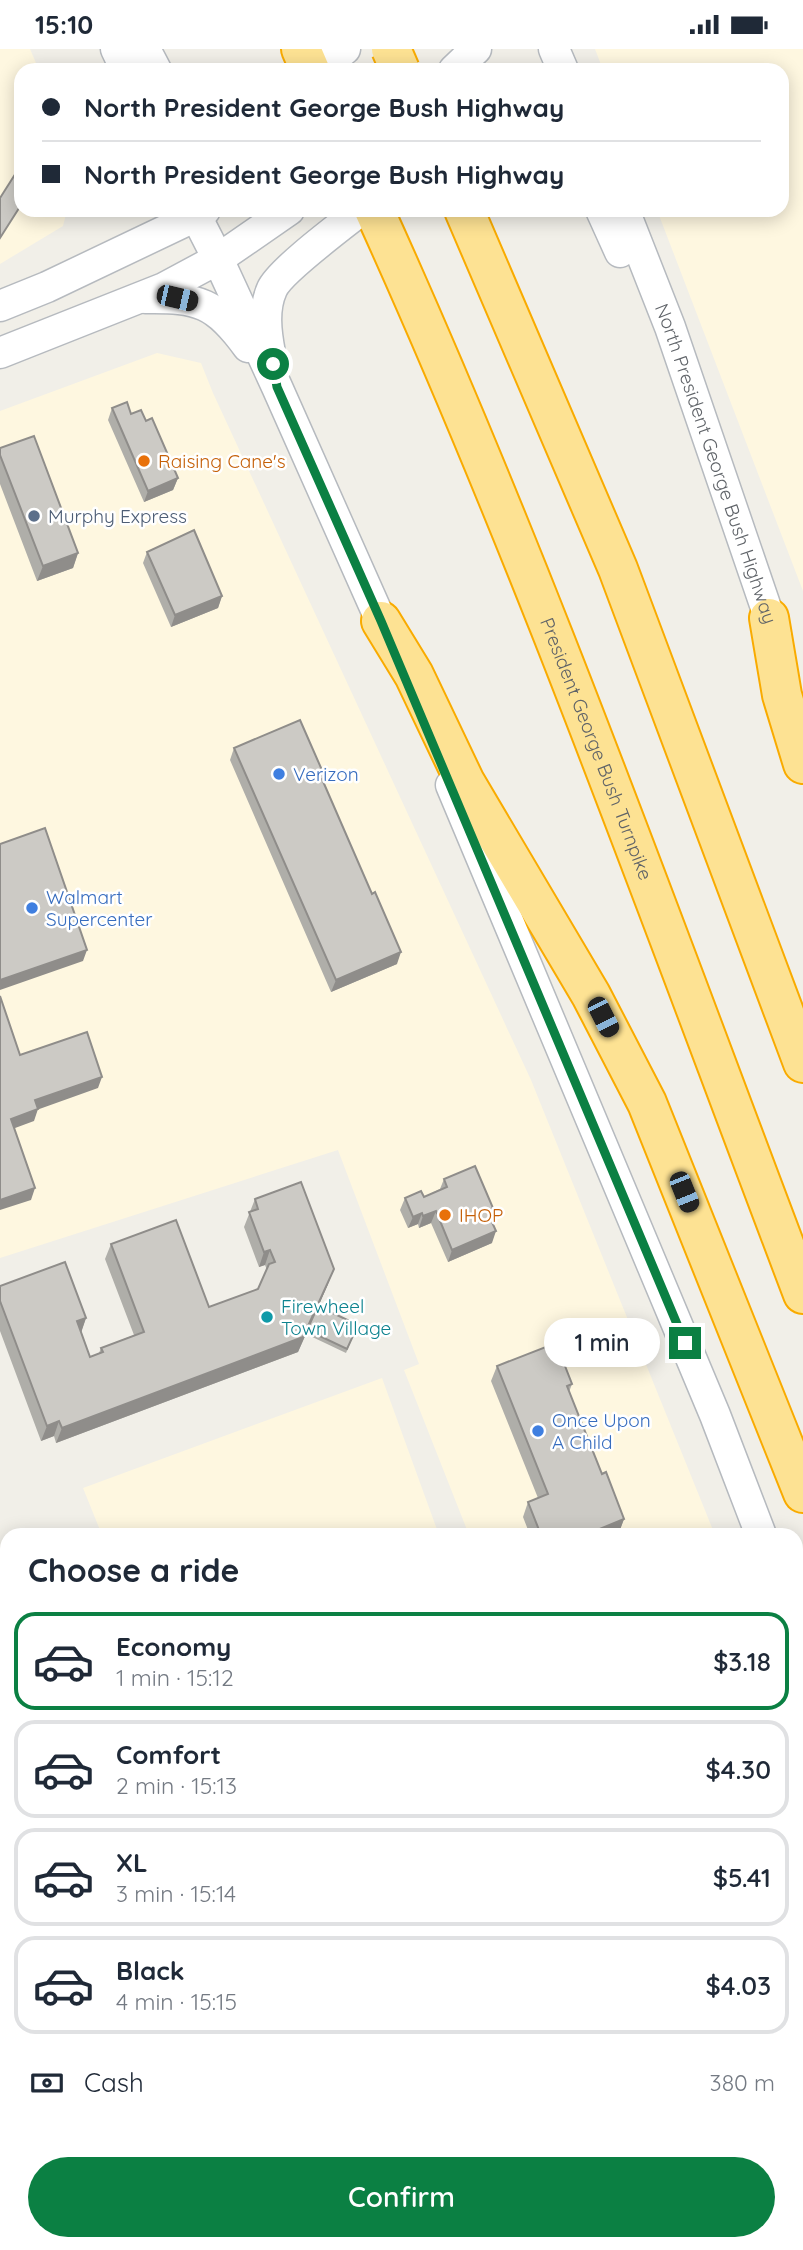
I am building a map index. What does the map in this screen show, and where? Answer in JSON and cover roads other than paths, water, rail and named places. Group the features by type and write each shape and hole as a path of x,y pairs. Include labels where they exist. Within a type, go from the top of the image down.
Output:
{"highway":[{"name":"President George Bush Turnpike","path":"377,217 468,425 544,614 803,1294"},
{"path":"468,217 618,569 803,1063"},
{"path":"769,618 782,695 803,764"},
{"path":"381,621 414,675 465,782 591,995 647,1103 803,1493"}],"main road":[{"path":"328,63 345,49"},
{"path":"398,63 415,49"},
{"path":"461,63 476,49"},
{"path":"128,248 148,217"},
{"path":"0,306 47,287 188,217"},
{"path":"200,217 381,621 695,1365 758,1528"},
{"path":"0,353 141,298 218,259 279,217"},
{"path":"277,387 268,341 266,310 272,287 283,274 352,217"},
{"path":"604,217 636,287 670,327"},
{"name":"North President George Bush Highway","path":"627,217 670,327 803,717"},
{"path":"141,298 177,298 197,302 214,310 232,325 277,387"}],"place":[{"name":"Raising Cane's","path":"144,461"},
{"name":"Murphy Express","path":"34,516"},
{"name":"Verizon","path":"279,774"},
{"name":"Walmart Supercenter","path":"32,908"},
{"name":"IHOP","path":"445,1215"},
{"name":"Firewheel Town Village","path":"267,1317"},
{"name":"Once Upon A Child","path":"538,1431"}]}
